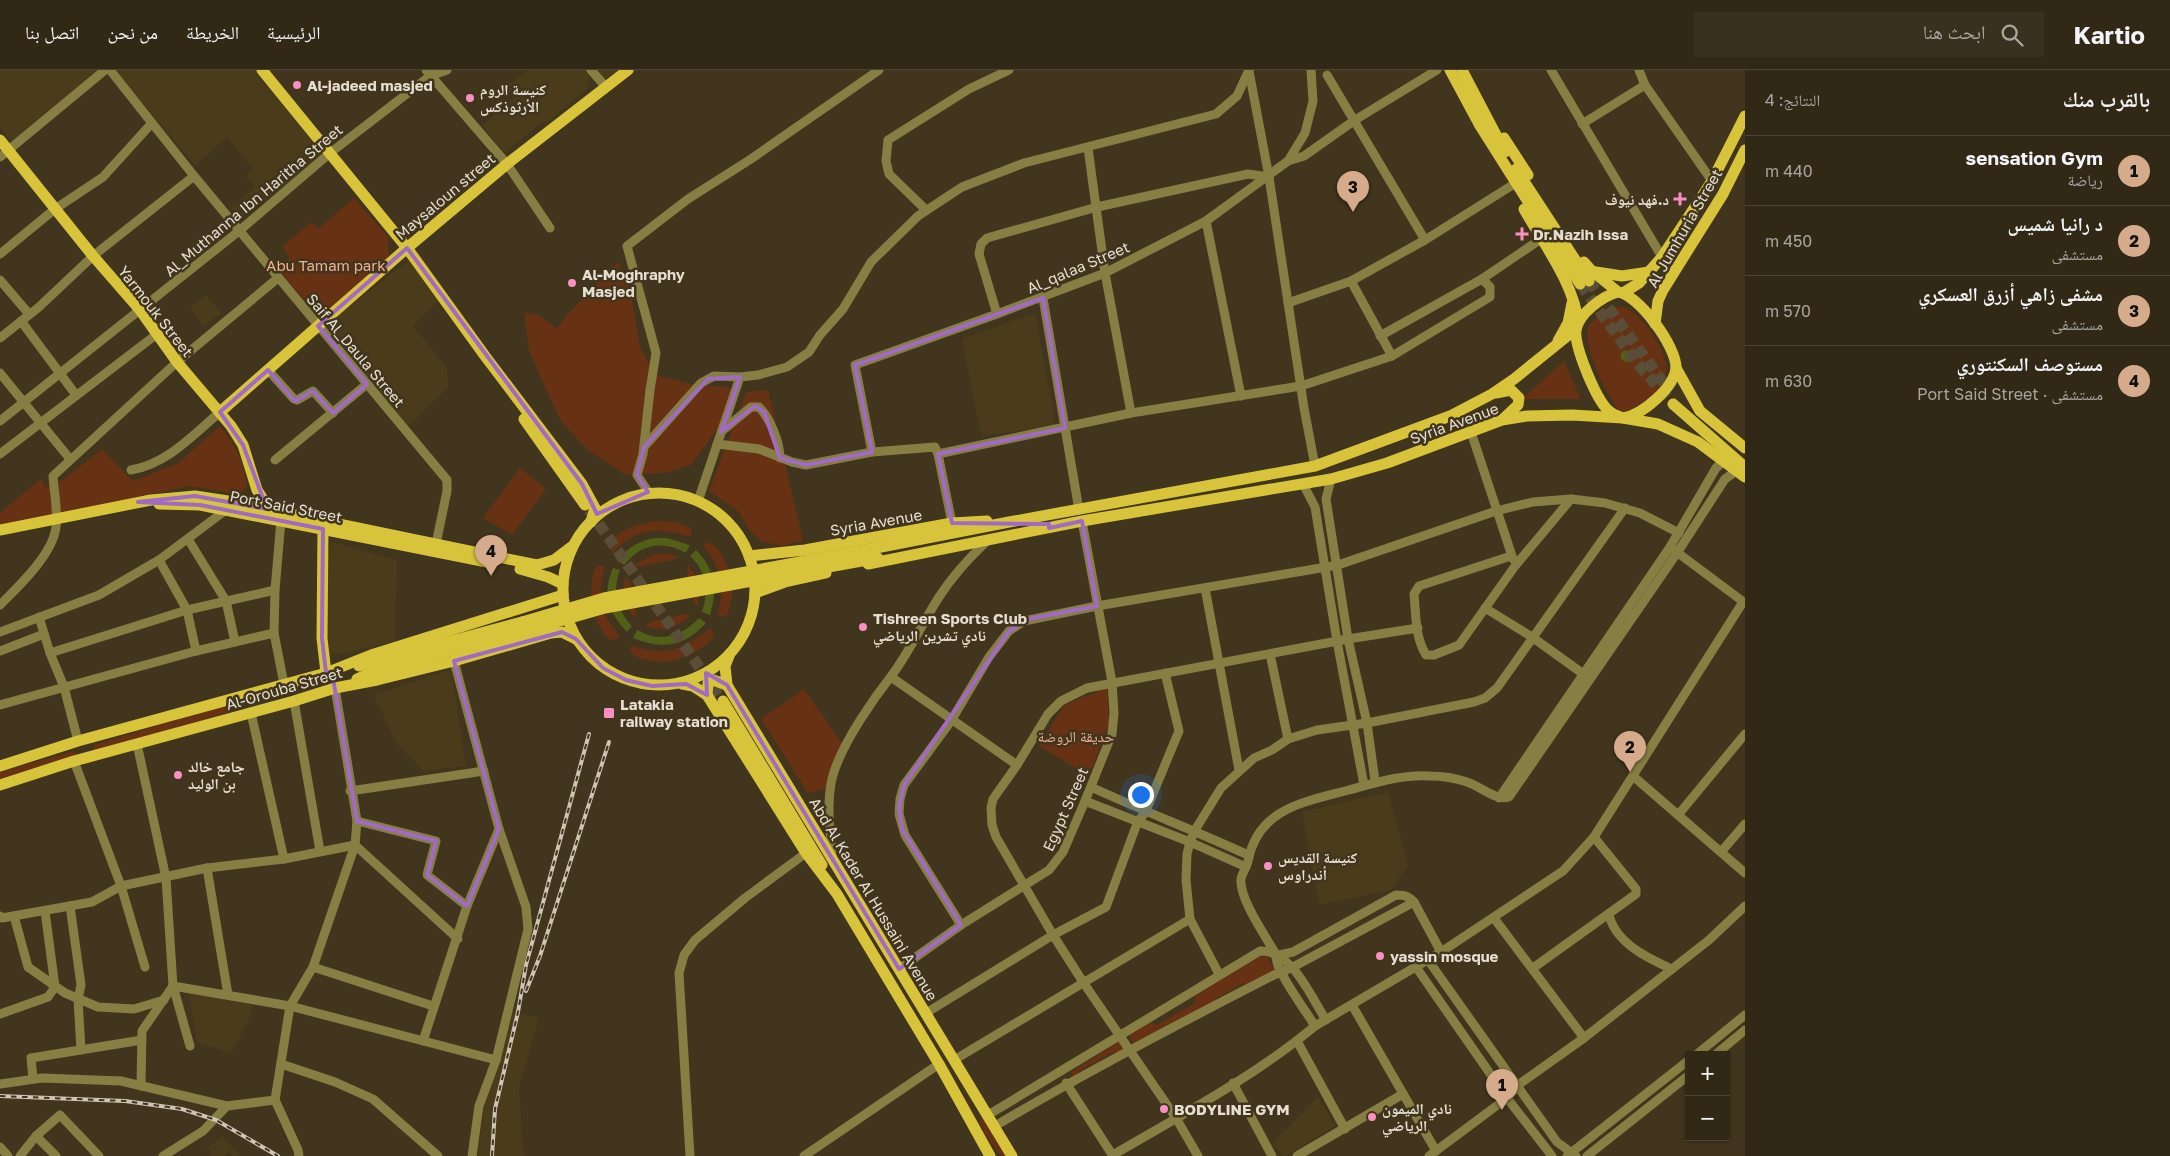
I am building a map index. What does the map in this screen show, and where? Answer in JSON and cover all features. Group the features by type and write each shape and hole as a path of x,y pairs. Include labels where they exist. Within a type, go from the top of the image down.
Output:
{"main road":[{"path":"263,70 408,248 485,356 514,392 593,501 595,508 591,522"},
{"name":"Maysaloun street","path":"220,412 507,164 628,70"},
{"path":"1450,70 1587,278 1630,296 1655,324 1674,356 1676,368 1700,410 1745,448"},
{"path":"1462,70 1484,122 1484,139 1573,299 1578,346 1595,390 1609,412 1623,418 1640,412 1666,389 1673,379 1676,368"},
{"name":"Al Jumhuria Street","path":"1621,293 1639,283 1662,257 1712,182 1745,116"},
{"name":"Yarmouk Street","path":"0,140 4,153 55,209 140,310 177,362 220,412 243,445 258,490 270,510"},
{"name":"Al Jumhuria Street","path":"1655,324 1658,301 1663,290 1723,194 1745,150"},
{"path":"1587,278 1649,272"},
{"path":"1577,326 1589,310 1606,297 1621,293"},
{"path":"1553,349 1568,323 1573,299"},
{"name":"Syria Avenue","path":"1081,515 1316,466 1450,416 1492,394 1553,349 1577,326"},
{"path":"485,356 507,394 585,505"},
{"path":"1492,394 1511,390 1519,398 1518,405 1502,420"},
{"path":"1742,471 1675,401 1745,460"},
{"name":"Syria Avenue","path":"1081,515 1331,479 1387,463 1502,420 1548,414 1623,418 1658,424 1698,442 1724,461 1742,471"},
{"path":"1730,436 1745,433"},
{"path":"138,502 195,496 537,565 554,560 573,546 591,522 613,504 624,499 649,493 674,494 698,502 715,511 729,524 744,544 754,574 755,593 748,626 725,666 727,685 714,680 708,683 707,695 693,686 639,684 614,675 593,660 576,639 567,618 563,590 564,571 573,546"},
{"name":"Port Said Street","path":"0,530 138,502 174,506 200,504 532,572 563,590"},
{"path":"323,529 322,638 326,673 605,608 877,553 1008,522 1081,515"},
{"path":"755,593 785,582 1017,535 1081,515"},
{"name":"Syria Avenue","path":"749,556 805,550 966,521 1008,522"},
{"path":"877,553 1017,535"},
{"name":"Al-Orouba Street","path":"0,766 78,741 326,673 371,655 563,590"},
{"path":"334,688 376,671 524,627"},
{"name":"Al-Orouba Street","path":"0,785 80,760 294,701 334,688 377,680 454,661 551,633 562,632 576,639"},
{"path":"678,684 706,674 730,655"},
{"name":"Abd Al Kader Al Hussaini Avenue","path":"727,685 1012,1156"},
{"name":"Abd Al Kader Al Hussaini Avenue","path":"707,695 806,853 837,894 939,1064 990,1156"},
{"path":"722,701 814,851 837,894"},
{"path":"78,741 80,760"}],"street":[{"path":"4,153 105,70"},
{"name":"Saif Al_Daula Street","path":"110,70 239,231 447,480 447,491 436,544"},
{"name":"Al_Muthanna Ibn Haritha Street","path":"0,422 239,231 428,73 447,70"},
{"path":"590,70 605,86"},
{"path":"649,493 637,475 644,447 656,353 627,246 688,199 751,159 879,70"},
{"path":"926,210 889,174 886,161 888,140 969,89 1010,70"},
{"name":"Al_qalaa Street","path":"872,452 855,365 1043,298 1105,273 1206,221 1288,161 1305,134 1313,101 1312,70"},
{"path":"1288,161 1304,156 1355,120 1438,70"},
{"path":"1551,70 1662,257"},
{"path":"1639,70 1645,85 1712,182"},
{"path":"644,447 701,383 714,376 740,377 758,375 787,367 809,352 820,335 843,309 871,262 926,210 962,186 1024,163 1216,114 1237,96 1249,71"},
{"path":"1249,71 1269,176 1304,408 1316,466"},
{"path":"428,73 507,164 550,228"},
{"path":"1327,75 1425,240"},
{"path":"1582,124 1645,85"},
{"path":"0,254 55,209 103,177 152,123"},
{"path":"1088,148 1105,273 1131,413"},
{"path":"997,314 978,254 981,244 988,238 1097,207 1248,174 1269,176"},
{"path":"0,338 30,314 93,256 194,176"},
{"path":"1288,303 1351,281 1425,240 1511,186"},
{"path":"1206,221 1241,396"},
{"path":"1380,336 1482,279 1541,239"},
{"path":"0,605 25,578 50,545 57,519 52,476 177,362 278,278"},
{"path":"938,454 1131,413 1301,386 1392,356 1490,297 1490,287 1482,279"},
{"path":"0,280 30,314"},
{"path":"1351,281 1392,356"},
{"name":"Egypt Street","path":"899,969 961,925 1044,874 1057,862 1086,801 1113,728 1112,682 1043,298"},
{"path":"22,321 76,395"},
{"path":"0,454 157,334"},
{"path":"268,370 294,400 313,391 333,413"},
{"path":"0,373 70,459"},
{"path":"698,502 740,377"},
{"path":"275,460 367,384"},
{"path":"721,432 751,407 759,407 764,412 778,443 780,458"},
{"path":"131,470 146,468 163,459 220,412"},
{"path":"1471,432 1516,566"},
{"path":"717,444 759,449 780,458 806,465 872,452 935,446 952,523"},
{"path":"1326,1020 1293,967 1277,954 1250,911 1241,879 1248,855 1260,832 1284,809 1304,801 1375,781 1421,775 1446,777 1470,783 1499,798 1504,799 1512,794 1674,550 1679,533 1716,468 1724,461"},
{"path":"1499,798 1582,674 1725,479 1742,471"},
{"path":"1331,479 1326,499 1338,565 1348,639 1367,723 1375,781"},
{"path":"1304,484 1315,507 1337,641 1364,785"},
{"path":"961,925 905,836 899,814 900,799 904,785 951,721 989,657 1013,627 1029,618 1338,565 1496,511 1532,502 1571,499 1605,503 1625,508 1656,520 1679,533"},
{"path":"1512,556 1419,586 1414,594 1418,628 1422,648 1426,655 1434,655 1459,645 1516,566 1571,499"},
{"path":"1219,974 1190,919 1186,880 1187,854 1190,842 1195,830 1221,788 1254,758 1272,750 1288,739 1317,730 1367,723 1485,698 1496,688 1625,508"},
{"path":"0,632 99,595 159,560 226,510"},
{"path":"280,520 274,633 284,684"},
{"path":"188,538 226,601 235,642"},
{"path":"832,859 830,788 834,770 846,746 940,596 966,562 986,542"},
{"path":"1066,1083 1113,1156 1233,1083 1297,1041 1316,1026 1442,952 1563,871 1594,836 1744,603 1674,550"},
{"path":"159,560 187,610 196,651"},
{"path":"1205,588 1239,770"},
{"path":"50,653 187,610 275,590"},
{"path":"1485,608 1532,636 1582,674"},
{"path":"39,617 50,653 64,687 78,741"},
{"path":"1198,1156 1176,1118 1083,982 1024,886 996,837 991,820 993,799 1017,765 1048,714 1061,701 1087,688 1348,639 1418,628"},
{"path":"0,705 196,651 274,633"},
{"path":"0,651 44,634"},
{"path":"1270,654 1288,739"},
{"path":"454,661 499,829 526,907 528,929 496,1060 480,1106 472,1156"},
{"path":"926,1013 1053,935 1106,907 1138,821 1145,812 1179,731 1165,673"},
{"path":"891,677 951,721 1017,765"},
{"path":"299,1156 275,1100 290,1006 313,967 355,845 357,821 350,790 334,688"},
{"path":"294,701 320,851"},
{"path":"251,713 284,859"},
{"path":"1678,815 1745,734"},
{"path":"138,744 166,878 173,986 190,1046"},
{"path":"80,760 145,966"},
{"path":"350,790 484,771"},
{"path":"1633,776 1745,873"},
{"path":"1091,788 1145,812 1195,830 1248,855"},
{"path":"1086,801 1190,842 1246,867"},
{"path":"357,821 436,841 427,875 467,906"},
{"path":"1721,852 1745,824"},
{"path":"423,1042 433,1006 458,939 467,906 499,829"},
{"path":"1532,968 1633,899 1636,894 1636,889 1594,836"},
{"path":"0,916 2,918 92,902 121,886 207,868 284,859 355,845"},
{"path":"355,845 458,939"},
{"path":"690,1156 679,973 681,961 691,945 724,915 806,853"},
{"path":"207,868 228,995"},
{"path":"988,1115 1260,950 1277,954 1293,952 1396,895 1409,897 1414,902 1442,952"},
{"path":"995,1126 1066,1083 1129,1049 1293,967 1414,902"},
{"path":"70,906 81,985 78,999 81,1050"},
{"path":"1352,1005 1433,1154 1507,1098 1518,1085 1584,1038 1709,940 1745,906"},
{"path":"0,1014 48,997 55,987 45,911"},
{"path":"1609,915 1612,924 1630,946 1652,960 1672,969"},
{"path":"14,916 28,967 65,993 98,1006 134,1009 164,1000"},
{"path":"1494,918 1584,1038"},
{"path":"954,1060 1190,919"},
{"path":"1277,954 1280,972 1316,1026"},
{"path":"1428,960 1557,1142 1572,1155 1685,1063"},
{"path":"313,967 433,1006"},
{"path":"1416,967 1507,1098 1552,1156"},
{"path":"173,986 290,1006 496,1060"},
{"path":"141,1086 142,1031 173,986"},
{"path":"1701,1051 1745,1016"},
{"path":"1719,1051 1745,1030"},
{"path":"33,1079 31,1058 142,1040"},
{"path":"1297,1041 1345,1129"},
{"path":"281,1064 335,1082 373,1099 438,1156"},
{"path":"804,1156 939,1064"},
{"path":"1587,1156 1685,1078"},
{"path":"1,1082 33,1079 121,1081 227,1106 275,1100"},
{"path":"1233,1083 1272,1156"},
{"path":"1297,1156 1309,1153 1402,1094"},
{"path":"163,1156 204,1131 227,1106"},
{"path":"20,1156 36,1136 60,1115 99,1156"},
{"path":"36,1136 56,1156"},
{"path":"0,1147 8,1156"}],"highlighted area":[{"path":"407,248 582,484 597,514 648,492 637,475 644,447 708,379 740,377 721,432 755,406 764,412 780,458 806,465 872,452 855,365 1043,298 1065,428 938,454 952,523 1049,524 1049,528 1082,521 1097,606 1029,619 1009,631 904,785 899,806 902,829 961,925 899,969 727,685 706,673 707,695 686,684 652,686 626,680 603,668 576,639 562,632 454,661 499,829 467,906 427,875 436,841 357,821 332,672 326,673 322,638 323,529 200,505 138,502 195,496 267,509 243,445 220,412 268,370 295,401 313,391 333,413 367,384 318,326"}],"shaded area":[{"path":"0,70 105,70 13,145 0,127"},
{"path":"263,70 257,75 325,155 240,219 231,208 255,187 246,176 254,169 227,138 195,165 114,71"},
{"path":"530,70 587,70 590,78 586,90 544,124 542,122 505,153 482,126 514,98 505,86"},
{"path":"591,70 637,70 606,95"},
{"path":"418,253 447,293 413,326 447,368 448,388 407,427 325,326"},
{"path":"206,295 221,313 203,327 190,307"},
{"path":"1035,313 1055,419 1052,426 981,436 962,339"},
{"path":"1626,350 1632,356 1626,362 1620,356"},
{"path":"655,538 667,538 690,545 686,553 669,546 652,546 637,552 624,565 617,560 634,546"},
{"path":"332,542 397,560 395,641 337,655 330,652 322,602 328,552"},
{"path":"696,550 711,572 713,580 714,597 710,615 702,612 706,589 705,582 696,562 690,556"},
{"path":"613,568 620,570 616,593 620,607 632,626 627,632 615,617 609,602 608,586"},
{"path":"699,618 706,623 698,631 690,637 672,644 654,644 633,638 637,630 662,637 678,634"},
{"path":"451,669 466,766 423,771 395,741 374,695"},
{"path":"1388,792 1408,865 1391,890 1319,905 1302,812"},
{"path":"194,992 252,1003 250,1016 231,1053 197,1042 189,994"},
{"path":"506,1009 539,1018 519,1087 525,1156 477,1156 492,1058"},
{"path":"1318,1097 1335,1126 1286,1156 1282,1156 1273,1143"},
{"path":"223,1136 240,1156 232,1156 229,1152 224,1156 210,1156 212,1154 208,1149 196,1156"}],"green space":[{"name":"Abu Tamam park","path":"354,198 388,237 389,257 327,311 313,310 277,268 290,257 282,247 311,222 318,229"},
{"path":"618,262 630,290 640,348 658,376 690,384 737,388 721,424 691,465 664,473 626,475 588,450 561,422 529,351 524,313 539,315 557,329 566,316"},
{"path":"1618,306 1626,308 1635,314 1653,334 1660,346 1666,369 1665,378 1659,388 1649,398 1627,411 1620,411 1609,395 1592,356 1587,333 1589,326 1595,320"},
{"path":"1564,361 1581,399 1522,399"},
{"path":"768,390 803,541 782,546 761,541 750,531 738,511 709,491 746,392"},
{"path":"220,426 231,441 241,462 247,487 242,492 232,493 190,486 0,526 0,513 42,478 45,488 64,479 102,449 133,481 177,464"},
{"path":"520,468 546,489 512,535 483,518"},
{"path":"652,521 667,521 688,526 692,529 691,537 668,531 639,534 630,538 612,553 608,545 616,535 633,526"},
{"path":"709,542 722,555 731,581 732,594 728,614 723,617 717,615 721,596 718,570 703,546"},
{"path":"655,554 670,554 679,557 670,561 630,567"},
{"path":"688,564 698,584 697,607 689,586 687,576"},
{"path":"597,566 605,566 601,586 604,612 620,636 613,641 600,628 593,606 593,573"},
{"path":"626,576 635,596 635,619 624,599 623,588"},
{"path":"681,614 691,615 669,628 657,629 644,625 655,620 667,619"},
{"path":"710,628 714,633 712,640 705,646 671,661 662,662 643,659 632,654 630,651 632,645 654,651 674,650 692,642"},
{"name":"حديقة الروضة","path":"1107,688 1109,723 1089,776 1039,746 1064,705"},
{"path":"804,689 846,749 826,788 808,793 761,719"},
{"path":"229,704 233,708 232,711 97,753 93,750 94,745"},
{"path":"74,751 78,756 0,781 0,772"},
{"path":"1260,956 1267,957 1274,969 1272,974 1248,986 1244,983 1215,999 1215,1004 1137,1044 1133,1043 1130,1037 1131,1034 1151,1022 1157,1025 1195,1003 1195,996"},
{"path":"1119,1042 1122,1043 1124,1051 1119,1055 1114,1052 1079,1071 1079,1075 1074,1077 1071,1072"},
{"path":"983,1116 1007,1156 1002,1156 992,1145 979,1122"}],"tunnel":[{"path":"1589,281 1669,390"},
{"path":"1580,284 1636,362 1673,404"},
{"path":"589,510 723,701"}],"railway":[{"path":"492,1156 495,1109 518,1012 526,965 589,734"},
{"path":"526,991 540,956 609,742"},
{"path":"0,1096 125,1101 182,1109 216,1120 278,1156"}],"place":[{"name":"Al-jadeed masjed","path":"297,85"},
{"name":"كنيسة الروم الأرثوذكس","path":"470,98"},
{"name":"د.فهد نيوف","path":"1680,199"},
{"name":"مشفى زاهي أزرق العسكري","path":"1353,212"},
{"name":"Dr.Nazih Issa","path":"1522,234"},
{"name":"Al-Moghraphy Masjed","path":"572,283"},
{"name":"مستوصف السكنتوري","path":"491,576"},
{"name":"Tishreen Sports Club نادي تشرين الرياضي","path":"863,627"},
{"name":"Latakia railway station","path":"609,713"},
{"name":"د رانيا شميس","path":"1630,772"},
{"name":"جامع خالد بن الوليد","path":"178,775"},
{"name":"كنيسة القديس أندراوس","path":"1268,866"},
{"name":"yassin mosque","path":"1380,956"},
{"name":"BODYLINE GYM","path":"1164,1109"},
{"name":"sensation Gym","path":"1502,1110"},
{"name":"نادي الميمون الرياضي","path":"1372,1117"}]}
